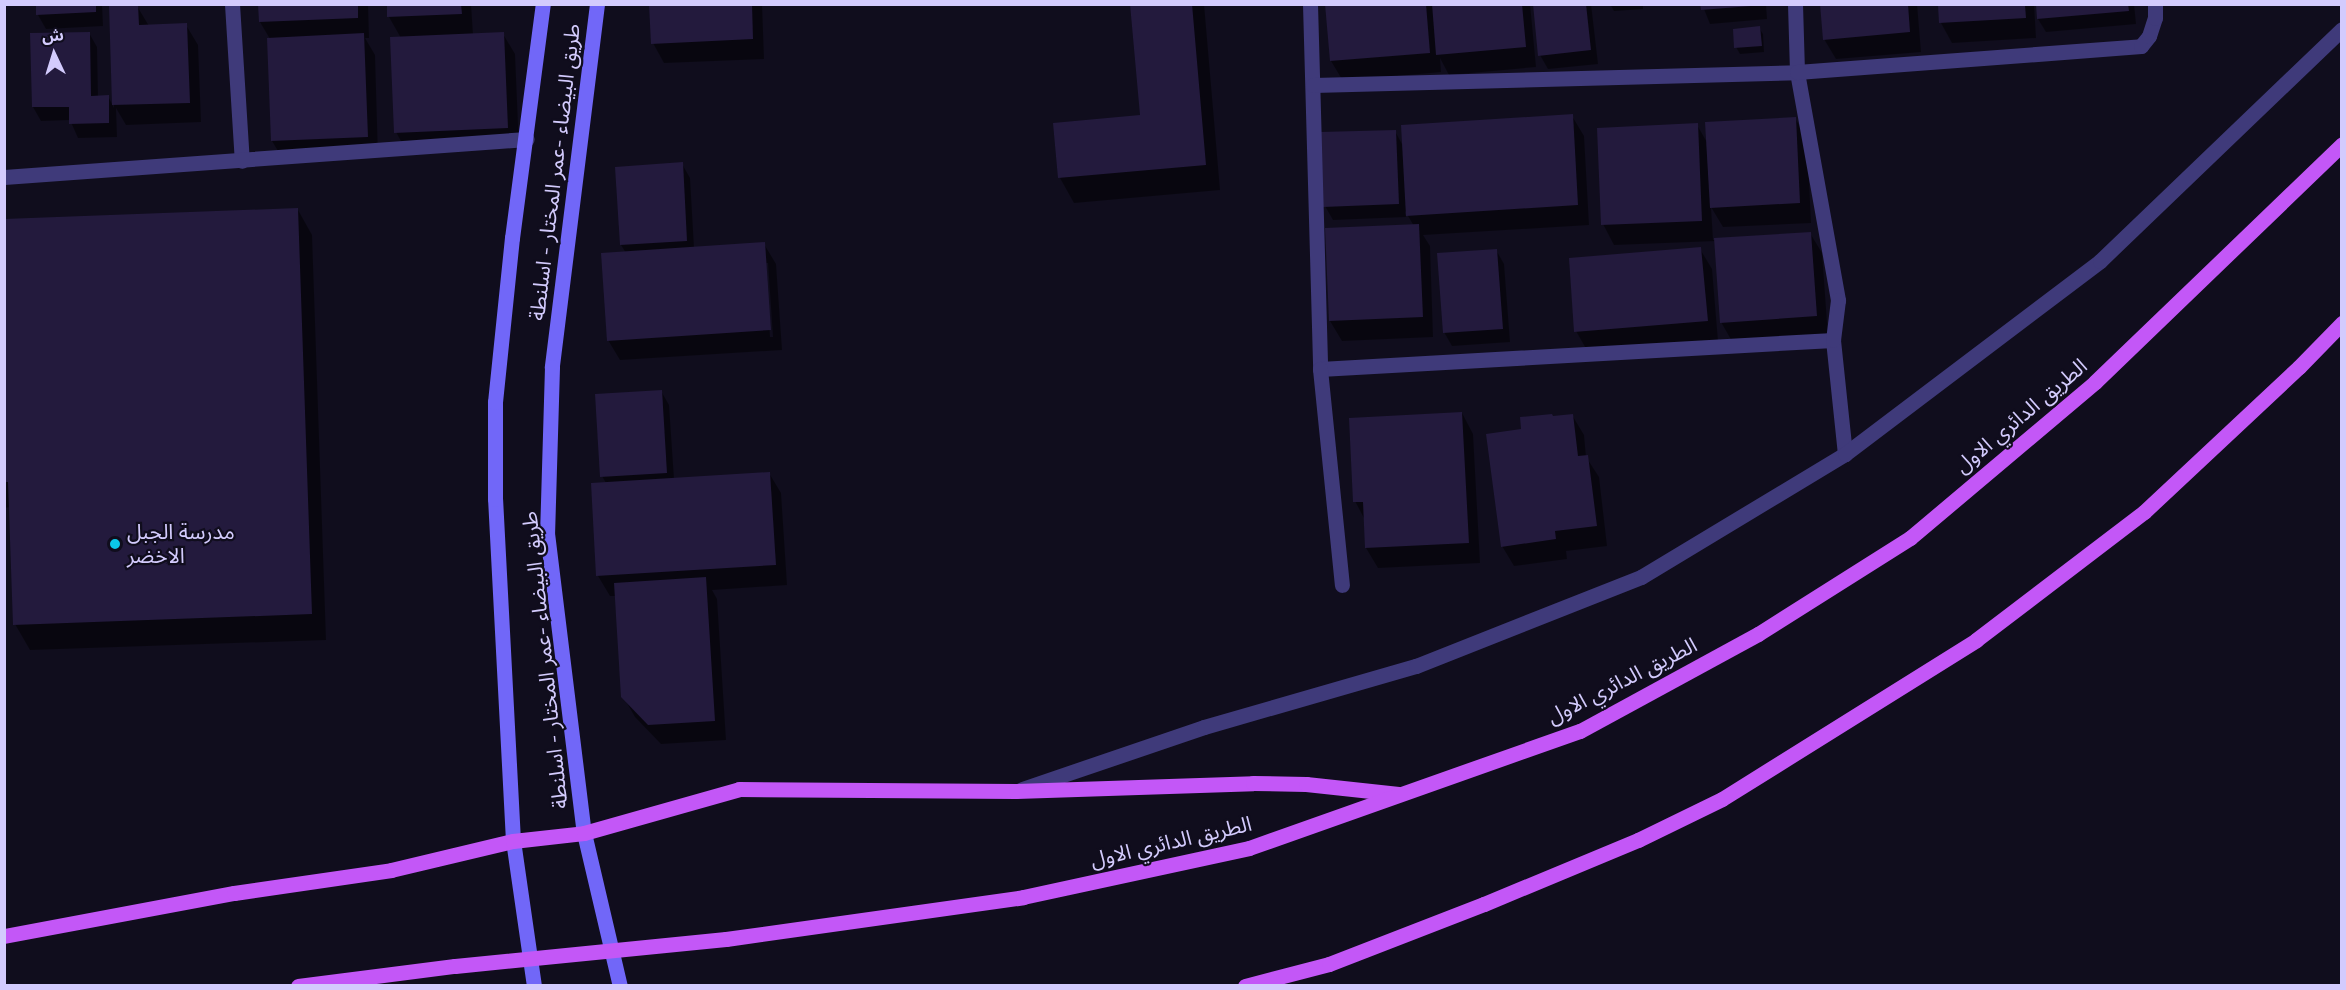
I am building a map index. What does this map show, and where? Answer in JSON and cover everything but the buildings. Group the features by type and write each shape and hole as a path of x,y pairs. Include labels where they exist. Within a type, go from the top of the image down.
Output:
{"main road":[{"name":"طريق البيضاء -عمر المختار - اسلنطة","path":"534,986 513,841 495,498 495,402 512,238 527,139 543,4"},
{"name":"طريق البيضاء -عمر المختار - اسلنطة","path":"597,4 552,367 547,533 584,833 620,986"},
{"name":"الطريق الدائري الاول","path":"298,986 455,966 726,939 1023,897 1249,848 1580,731 1758,634 1910,538 2095,382 2342,144"},
{"path":"1245,986 1329,964 1484,904 1638,840 1722,799 1976,640 2144,512 2299,367 2342,323"},
{"path":"4,936 234,893 391,870 513,841 584,833 739,789 1016,791 1253,783 1306,784 1404,795"}],"street":[{"path":"232,4 242,161"},
{"path":"1310,4 1320,369 1342,585"},
{"path":"1795,4 1797,72 1838,300 1833,340 1845,454"},
{"path":"1313,85 1797,72 2141,46 2149,36 2156,18 2155,4"},
{"path":"1016,791 1204,728 1416,666 1641,577 1845,454 2100,261 2342,29"},
{"path":"4,177 527,139"},
{"path":"1320,369 1833,340"}],"place":[{"name":"مدرسة الجبل الاخضر","path":"115,544"}]}
